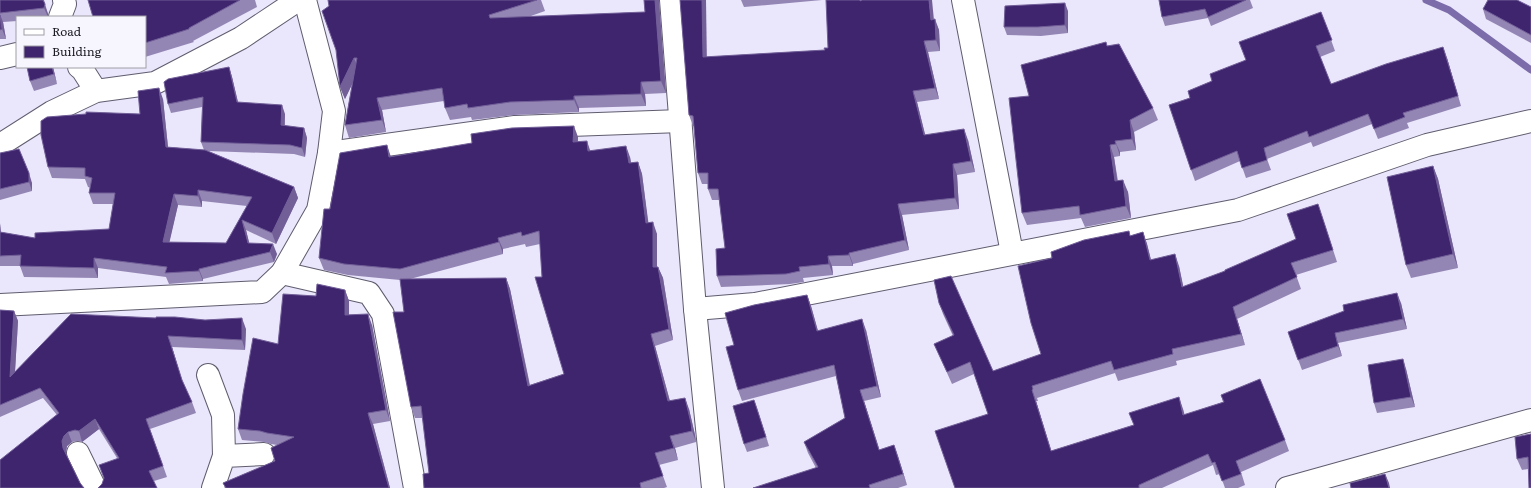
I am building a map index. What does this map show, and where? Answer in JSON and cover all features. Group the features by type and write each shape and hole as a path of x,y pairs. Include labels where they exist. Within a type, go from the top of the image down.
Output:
{"street":[{"path":"60,16 65,4 64,0"},
{"path":"0,145 52,112 96,91 155,83 241,38 298,0"},
{"path":"0,305 262,292 282,272 318,210 329,153 334,111 305,0"},
{"path":"671,0 695,309 713,488"},
{"path":"963,0 1012,253"},
{"path":"0,58 16,54"},
{"path":"80,68 96,91"},
{"path":"329,153 515,127 681,120"},
{"path":"695,309 755,304 1238,210 1427,145 1531,121"},
{"path":"282,272 368,294 383,314 415,488"},
{"path":"208,375 223,415 224,456 213,488"},
{"path":"1287,488 1531,420"},
{"path":"78,453 95,488"},
{"path":"224,456 264,454"}],"building":[{"path":"0,0 43,0 45,4 44,8 0,13"},
{"path":"88,0 240,0 189,29 146,43 146,16 93,16"},
{"path":"328,0 537,0 489,15 490,18 645,12 644,0 655,0 661,81 641,82 641,94 574,96 574,100 510,102 468,108 467,104 445,108 442,88 377,98 382,120 345,125 357,58 354,58 340,87 336,50 322,11 329,6"},
{"path":"680,0 702,0 703,57 825,50 824,48 828,48 826,0 929,0 931,20 935,19 936,40 924,41 935,88 913,91 924,135 964,129 971,161 953,164 955,198 898,204 905,240 849,253 849,255 828,256 829,264 799,267 800,271 786,274 717,276 716,249 725,248 718,189 708,189 708,173 698,173 693,116 689,115"},
{"path":"1159,0 1246,0 1208,17 1205,9 1162,17"},
{"path":"1488,0 1517,0 1531,7 1531,35 1483,9"},
{"path":"1065,3 1065,25 1004,27 1005,6"},
{"path":"1321,12 1332,40 1316,46 1331,84 1386,64 1443,47 1458,96 1403,113 1405,117 1374,129 1368,114 1309,137 1307,131 1264,148 1267,160 1242,168 1237,151 1191,170 1169,105 1190,98 1188,91 1212,81 1210,74 1246,60 1239,42"},
{"path":"0,15 2,29 0,30"},
{"path":"1106,42 1107,46 1119,44 1153,108 1130,120 1132,139 1115,141 1116,144 1110,145 1115,181 1123,180 1126,206 1080,215 1079,206 1022,213 1009,98 1029,96 1021,65"},
{"path":"229,67 237,102 282,105 281,125 304,128 302,148 290,145 201,142 203,97 168,104 164,82 168,79"},
{"path":"27,68 52,68 54,74 30,81"},
{"path":"159,88 166,147 205,150 294,187 272,233 242,220 248,243 273,244 270,252 199,269 199,271 165,273 167,267 94,258 94,268 20,266 21,255 0,256 0,232 35,238 35,233 109,229 115,193 89,193 92,178 85,176 85,168 48,167 41,135 41,121 47,117 86,114 86,112 140,114 138,91","holes":["198,190 252,197 226,243 163,242 174,194 198,196"]},
{"path":"574,126 573,142 587,141 588,151 626,146 629,163 638,162 646,223 653,222 653,267 658,267 669,329 651,334 668,401 685,398 692,431 670,436 674,448 655,453 663,476 640,483 641,488 424,488 423,474 429,473 421,406 411,407 393,312 404,312 400,279 506,278 528,386 564,374 535,277 542,277 539,231 522,236 521,232 498,238 499,242 400,269 344,264 319,258 324,209 330,209 340,153 387,145 389,157 472,143 471,134 512,128"},
{"path":"19,149 29,173 29,182 0,189 0,153"},
{"path":"1433,166 1453,254 1406,265 1387,177"},
{"path":"1318,204 1333,250 1291,263 1297,277 1233,307 1241,334 1172,349 1173,354 1114,370 1111,361 1032,386 1051,451 1134,425 1129,413 1179,397 1183,415 1224,402 1221,395 1260,379 1285,440 1236,461 1241,474 1222,481 1215,462 1212,463 1208,454 1139,485 1139,488 955,488 935,431 988,414 970,362 947,372 934,344 954,335 939,303 934,280 951,276 993,371 1041,354 1031,323 1018,266 1052,258 1051,252 1084,240 1129,231 1130,236 1143,232 1150,260 1175,254 1182,287 1225,271 1296,239 1287,214"},
{"path":"317,284 345,290 345,315 368,314 386,410 368,413 389,488 226,488 223,483 275,461 271,448 294,437 238,429 243,394 253,338 278,344 283,294 316,296"},
{"path":"1397,293 1403,319 1335,333 1338,346 1298,360 1288,332 1344,311 1343,305"},
{"path":"807,295 817,331 862,319 877,386 860,390 879,450 894,445 903,474 869,485 870,488 753,488 818,467 804,442 845,418 834,365 738,390 726,347 734,345 725,313 754,305"},
{"path":"0,310 14,311 10,377 71,314 156,318 175,317 205,320 242,318 242,340 168,336 182,380 192,402 146,419 163,466 149,471 157,488 98,488 102,484 104,478 99,465 119,458 95,419 79,431 75,430 68,432 62,441 63,448 80,483 84,488 0,488 0,460 59,413 40,388 0,405"},
{"path":"1403,359 1411,397 1374,403 1368,365"},
{"path":"754,400 766,437 744,444 733,406"},
{"path":"1531,434 1531,488 1529,488 1528,457 1517,459 1515,437"},
{"path":"1385,474 1389,488 1351,488 1350,483"}],"waterway":[{"path":"1426,0 1449,10 1531,70"}]}
